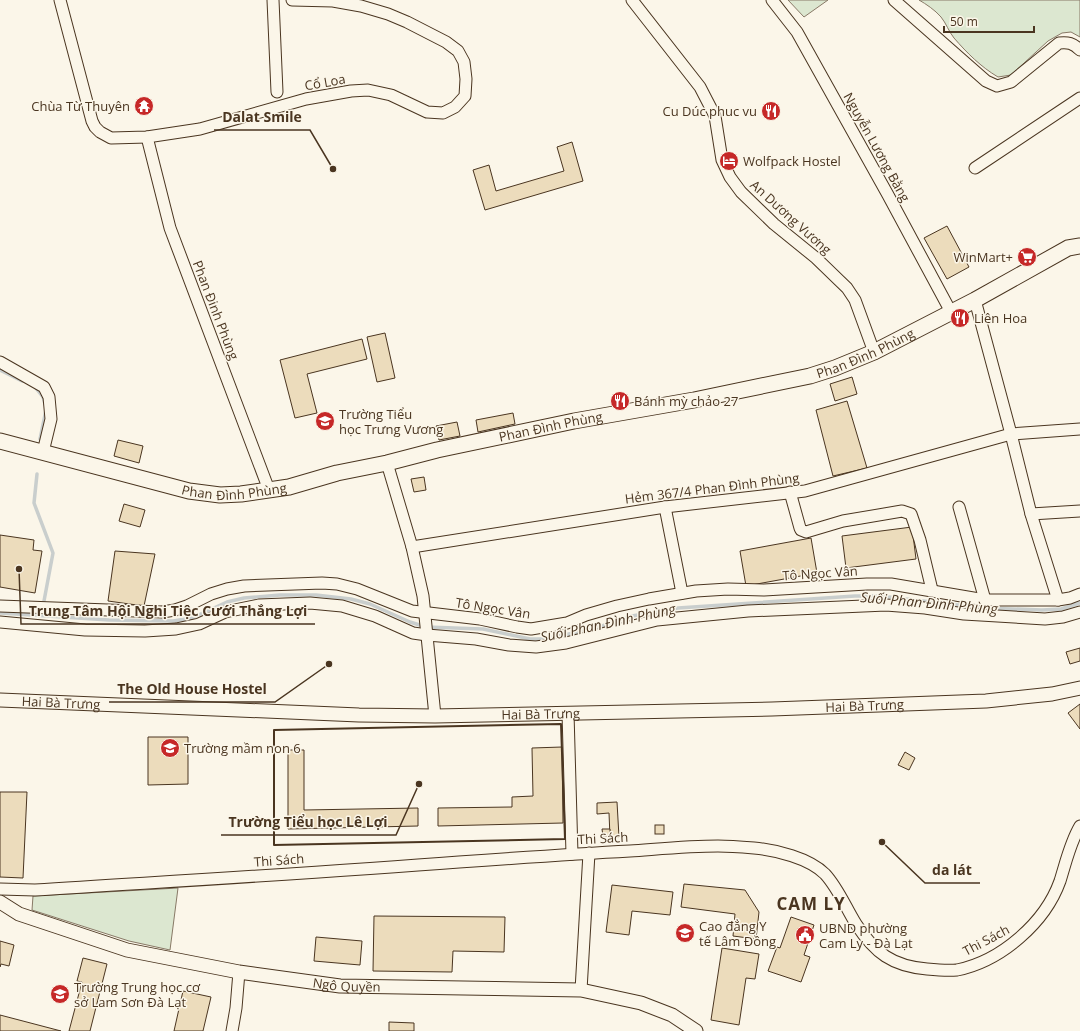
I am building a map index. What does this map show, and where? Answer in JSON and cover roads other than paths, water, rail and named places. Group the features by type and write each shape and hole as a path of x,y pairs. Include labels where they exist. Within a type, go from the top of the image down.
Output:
{"main road":[{"name":"Phan Đình Phùng","path":"0,441 189,491 220,495 241,494 289,487 337,473 387,463 437,450 588,418 694,400 810,376 835,368 874,352 1074,247"}],"street":[{"name":"Cổ Loa","path":"60,0 95,127 100,132 111,138 147,137 200,129 306,99 351,91 368,90 391,95 427,112 443,113 455,107 464,96 466,79 464,62 458,51 446,42 407,22 388,14 361,6 333,1 292,0"},
{"path":"273,0 277,92"},
{"name":"An Dương Vương","path":"632,0 700,87 708,101 715,116 722,160 730,178 741,192 774,224 816,258 847,288 855,300 874,352"},
{"name":"Nguyễn Lương Bằng","path":"772,0 800,38 951,312"},
{"path":"894,0 986,81 997,86 1011,82 1059,43 1068,42 1080,50"},
{"path":"976,168 1080,98"},
{"name":"Phan Đinh Phùng","path":"147,137 170,228 269,490"},
{"path":"1074,247 1080,237"},
{"path":"975,300 1031,514 1058,600"},
{"path":"0,362 44,387 49,397 51,419 43,452"},
{"path":"1011,434 1080,429"},
{"name":"Hẻm 367/4 Phan Đình Phùng","path":"412,547 665,507 805,491 1011,434"},
{"path":"387,463 412,547 423,596 435,716"},
{"path":"790,492 800,528 806,532 843,521 902,511 911,514 920,540 932,590"},
{"path":"665,507 682,593"},
{"path":"959,507 985,600"},
{"path":"1031,514 1080,511"},
{"name":"Tô Ngọc Vân","path":"0,606 162,612 187,606 211,594 226,589 244,586 322,583 337,584 357,589 407,610 425,614 480,619 517,628 531,629 567,623 586,615 617,606 682,593 728,589 764,590 891,584 985,600 1058,600 1070,598 1080,594"},
{"path":"0,622 85,630 145,631 176,629 199,624 225,612 259,605 310,603 342,606 375,616 413,633 536,647 566,643 657,620 748,611 886,605 925,608 964,614 1045,619 1063,617 1080,612"},
{"name":"Hai Bà Trưng","path":"0,700 435,716 772,709 986,701 1052,694 1080,688"},
{"path":"568,713 572,854"},
{"name":"Thi Sách","path":"0,889 35,890 572,854 719,846 759,849 801,859 823,872 830,880 857,925 874,947 888,958 901,965 944,971 956,970 974,965 1020,938 1033,925 1050,905 1072,842 1080,826"},
{"path":"581,990 589,853"},
{"name":"Ngô Quyền","path":"0,902 19,914 127,950 239,972 340,986 581,990 618,997 647,1005 672,1015 696,1031"},
{"path":"232,1031 236,1008 239,972"}],"waterway":[{"path":"0,370 22,381"},
{"path":"35,387 43,397 45,404"},
{"path":"40,439 46,410"},
{"path":"37,474 34,503 53,553 44,601"},
{"name":"Suối Phan Đình Phùng","path":"0,613 109,620 173,621 192,618 227,602 244,598 280,595 316,595 351,599 370,604 410,622 426,627 483,629 530,639 542,639 590,630 632,616 678,608 855,596 880,596 984,608 1042,610 1061,609 1080,603"}],"place":[{"name":"Chùa Từ Thuyên","path":"144,106"},
{"name":"Cu Dúc phuc vu","path":"771,111"},
{"name":"Wolfpack Hostel","path":"729,161"},
{"name":"Dalat Smile","path":"333,169"},
{"name":"WinMart+","path":"1027,257"},
{"name":"Liên Hoa","path":"960,318"},
{"name":"Bánh mỳ chảo 27","path":"620,401"},
{"name":"Trường Tiểu học Trưng Vương","path":"325,421"},
{"name":"Trung Tâm Hội Nghị Tiệc Cưới Thắng Lợi","path":"19,569"},
{"name":"The Old House Hostel","path":"329,664"},
{"name":"Trường mầm non 6","path":"170,748"},
{"name":"Trường Tiểu học Lê Lợi","path":"419,784"},
{"name":"da lát","path":"882,842"},
{"name":"Cao đẳng Y tế Lâm Đồng","path":"685,933"},
{"name":"UBND phường Cam Ly - Đà Lạt","path":"805,935"},
{"name":"Trường Trung học cơ sở Lam Sơn Đà Lạt","path":"60,994"}],"district":[{"name":"CAM LY","path":"811,904"}]}
